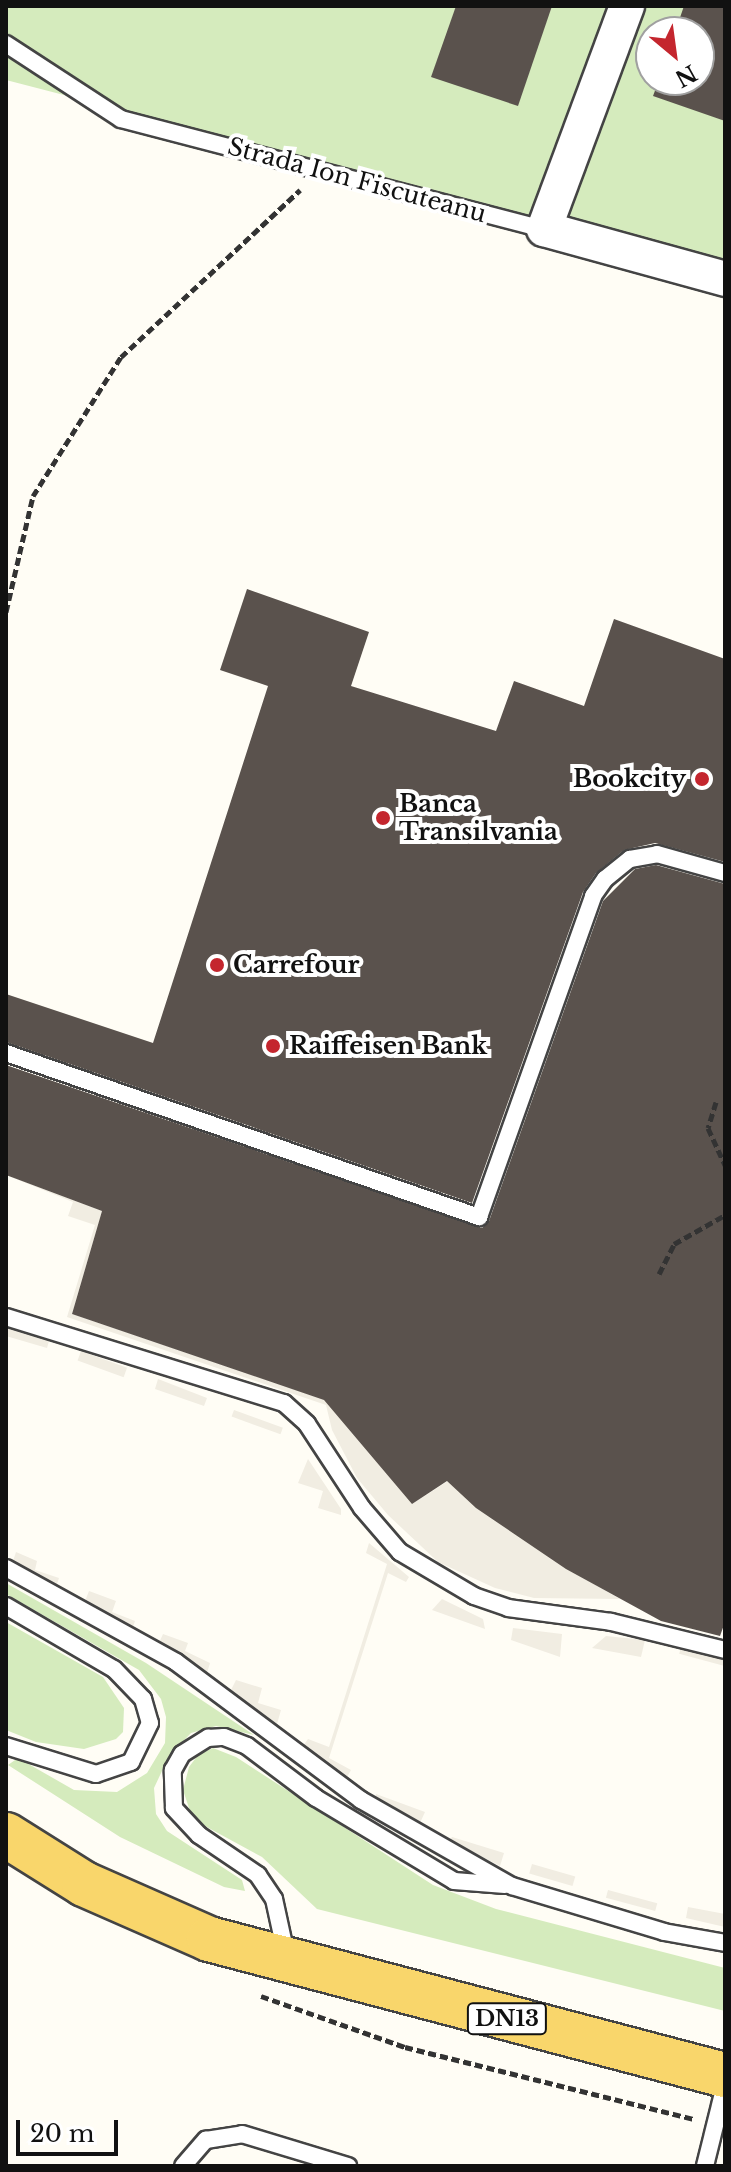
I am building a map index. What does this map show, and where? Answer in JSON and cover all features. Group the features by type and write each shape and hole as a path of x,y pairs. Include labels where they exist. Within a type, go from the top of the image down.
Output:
{"main road":[{"name":"DN13","path":"6,1835 84,1884 209,1939 288,1963 725,2075"}],"street":[{"path":"544,229 627,6"},
{"name":"Strada Ion Fiscuteanu","path":"544,229 725,279"}],"lane":[{"name":"Strada Ion Fiscuteanu","path":"6,44 121,119 544,229"},
{"path":"6,1053 479,1217 599,887 630,859 657,854 725,873"},
{"path":"6,1317 284,1403 307,1424 362,1508 400,1552 474,1596 508,1608 611,1622 725,1650"},
{"path":"6,1568 176,1662 361,1800 512,1886"},
{"path":"6,1606 114,1669 143,1699 150,1723 131,1762 96,1774 6,1746"},
{"path":"288,1963 274,1899 258,1875 199,1835 174,1808 173,1770 182,1754 208,1738 224,1737 247,1746 316,1798 454,1881 512,1886 664,1932 725,1943"},
{"path":"705,2166 725,2085"},
{"path":"183,2166 206,2140 242,2134 348,2166"}],"path":[{"path":"6,612 33,496 121,357 303,187"},
{"path":"716,1102 708,1128 725,1165"},
{"path":"659,1274 674,1244 725,1215"}],"green space":[{"path":"6,6 725,6 725,266 6,80"},
{"path":"6,1583 146,1663 254,1735 216,1726 191,1733 169,1756 154,1788 156,1814 167,1831 242,1880 245,1891 224,1887 120,1837 8,1765 18,1758 74,1790 117,1792 147,1773 165,1743 166,1717 161,1699 139,1670 6,1594"},
{"path":"6,1622 103,1677 124,1708 123,1732 116,1739 84,1749 36,1742 6,1730"},
{"path":"213,1748 236,1757 433,1885 496,1909 725,1968 725,2011 317,1909 262,1857 205,1826 190,1811 183,1790 189,1767 198,1755"}],"shaded area":[{"path":"6,1175 102,1211 72,1314 356,1410 412,1504 448,1481 573,1572 620,1599 534,1598 495,1588 438,1562 388,1515 357,1478 332,1430 326,1405 67,1317 95,1225 68,1216 73,1202"},
{"path":"6,1327 49,1341 47,1348 6,1336"},
{"path":"81,1351 127,1368 124,1377 78,1360"},
{"path":"158,1379 207,1398 204,1406 155,1389"},
{"path":"234,1410 283,1428 280,1434 232,1417"},
{"path":"308,1459 341,1509 341,1515 318,1508 323,1491 298,1483"},
{"path":"369,1543 409,1577 406,1582 388,1573 329,1758 351,1770 346,1779 303,1746 308,1739 329,1747 387,1564 366,1553"},
{"path":"16,1552 37,1561 35,1570 59,1578 56,1587 13,1561"},
{"path":"89,1591 116,1601 112,1612 135,1621 132,1630 85,1601"},
{"path":"442,1599 483,1619 485,1629 432,1610"},
{"path":"513,1628 562,1634 560,1657 511,1640"},
{"path":"163,1634 188,1643 185,1651 210,1663 207,1673 158,1645"},
{"path":"606,1636 645,1640 641,1657 592,1648"},
{"path":"681,1647 725,1659 724,1666 679,1654"},
{"path":"236,1680 262,1688 258,1703 281,1710 277,1724 231,1690"},
{"path":"376,1794 425,1812 420,1823 375,1799"},
{"path":"452,1837 504,1853 500,1866 450,1840"},
{"path":"532,1864 575,1876 573,1886 529,1874"},
{"path":"608,1890 657,1903 655,1911 606,1898"},
{"path":"688,1907 725,1914 725,1927 686,1918"}],"building":[{"path":"456,6 552,6 518,106 431,77"},
{"path":"684,6 725,6 725,121 653,96 715,96 715,16 681,16"},
{"path":"247,589 369,632 351,686 496,731 514,681 584,706 614,619 725,659 725,862 655,843 624,850 596,873 583,892 472,1203 6,1042 6,994 153,1043 268,686 220,670"},
{"path":"656,865 725,884 725,1622 720,1636 661,1621 566,1569 476,1508 447,1481 412,1504 324,1400 72,1314 102,1211 6,1175 6,1065 482,1228 489,1221 603,901 635,869"}],"place":[{"name":"Bookcity","path":"702,779"},
{"name":"Banca Transilvania","path":"383,818"},
{"name":"Carrefour","path":"217,965"},
{"name":"Raiffeisen Bank","path":"273,1046"}]}
